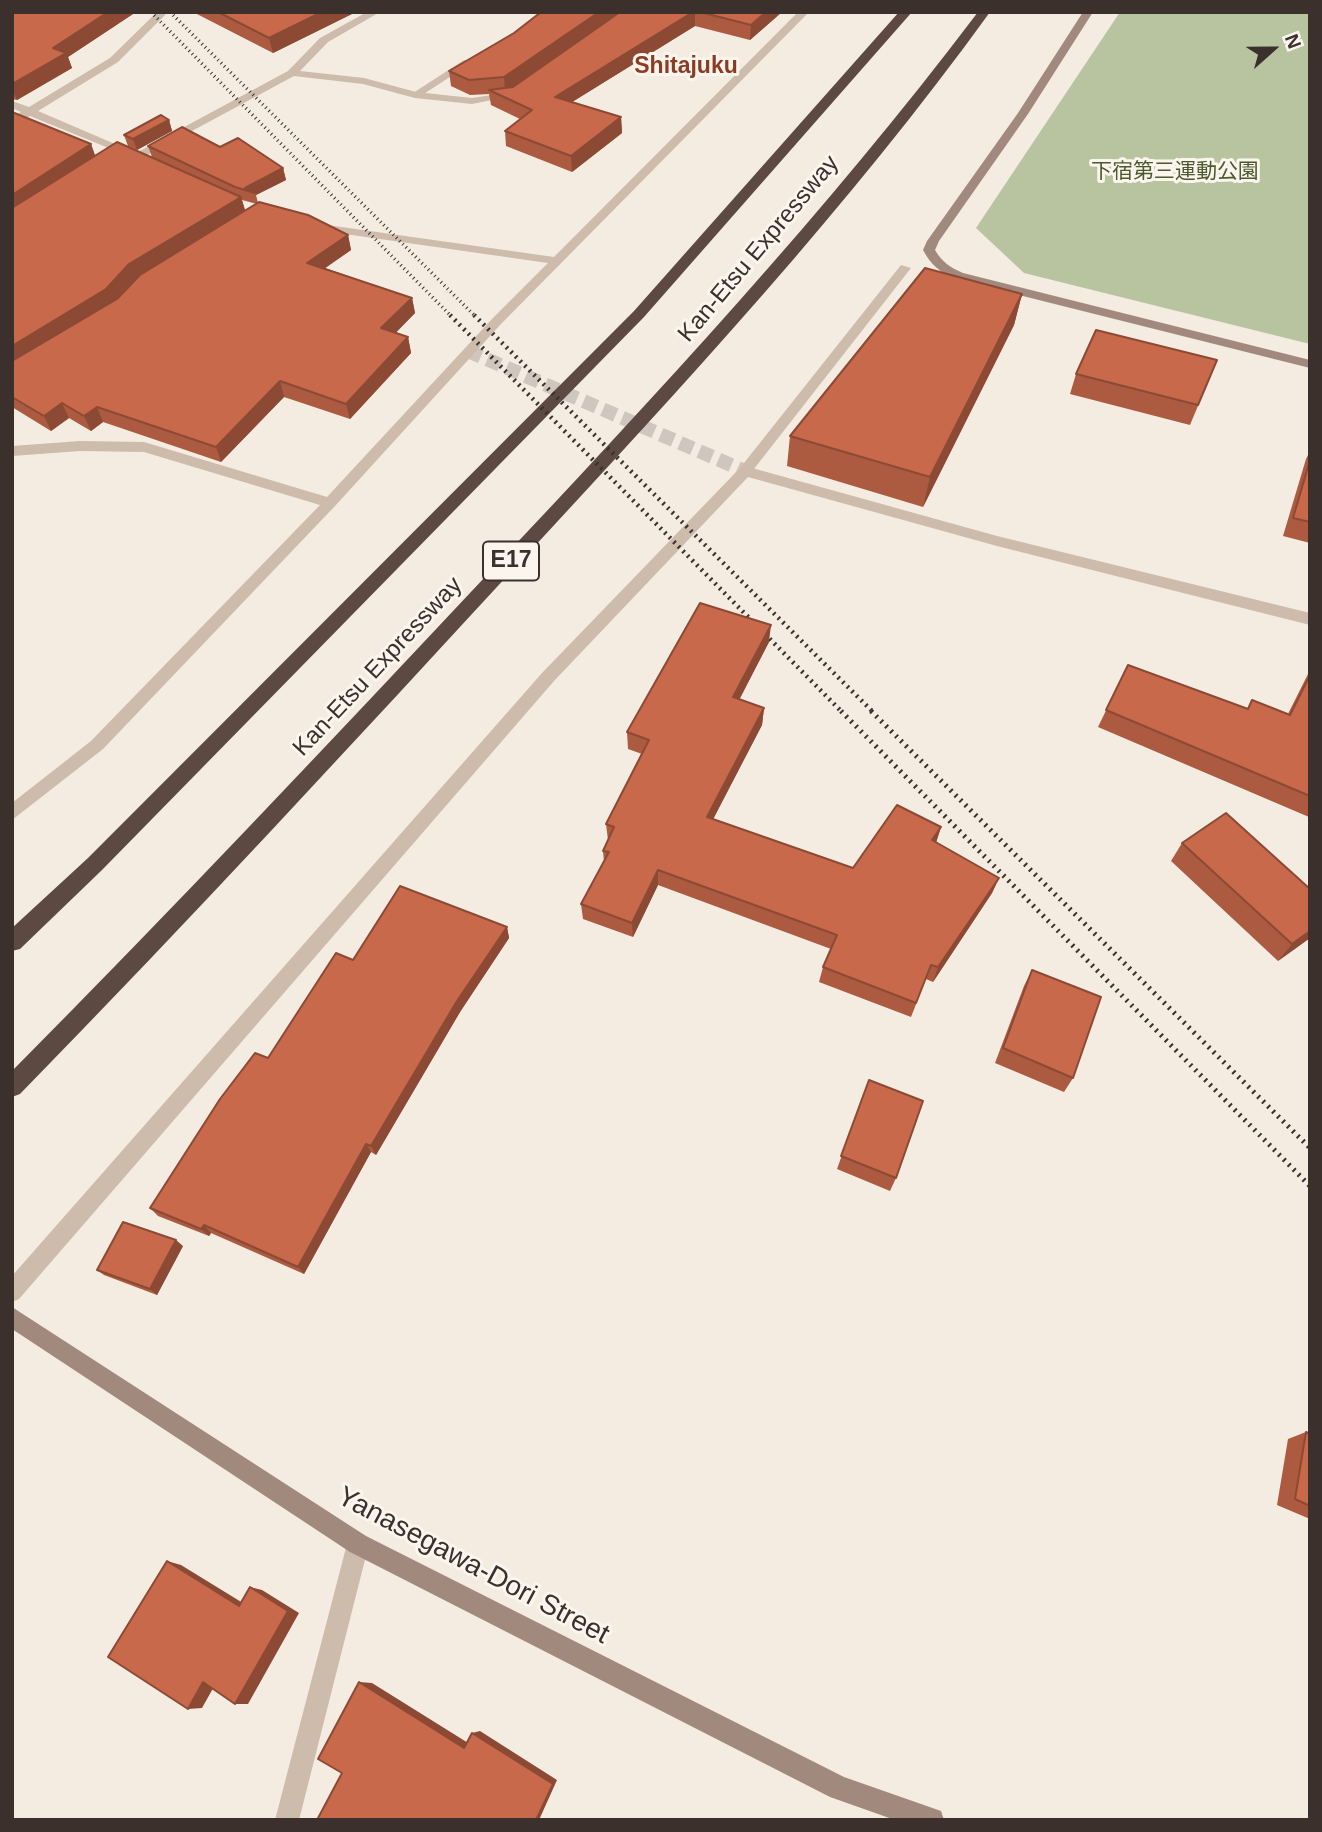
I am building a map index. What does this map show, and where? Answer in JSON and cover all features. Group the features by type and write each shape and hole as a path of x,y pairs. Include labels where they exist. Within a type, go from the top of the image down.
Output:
{"highway":[{"name":"Kan-Etsu Expressway","path":"12,942 95,864 639,314 906,12"},
{"name":"Kan-Etsu Expressway","path":"12,1087 193,902 710,347 933,80 984,12"}],"street":[{"path":"12,121 114,60 163,12"},
{"path":"12,104 144,160 292,73 324,40 375,12"},
{"path":"12,813 97,745 330,503 468,351 804,12"},
{"path":"1087,12 1023,114 933,241 929,250 935,261 945,271 959,276 1310,364"},
{"path":"415,95 482,55"},
{"path":"292,73 364,81 415,95 472,101 509,98 520,90"},
{"path":"111,157 122,150"},
{"path":"307,223 330,229 559,261"},
{"path":"12,1292 548,677 745,471 905,268"},
{"path":"12,451 80,446 144,447 330,503"},
{"path":"745,471 997,541 1310,619"},
{"name":"Yanasegawa-Dori Street","path":"12,1317 358,1544 839,1788 932,1820"},
{"path":"287,1820 358,1544"}],"green space":[{"name":"下宿第三運動公園","path":"1120,12 1310,12 1310,344 1024,273 976,228"}],"building":[{"path":"12,12 108,12 53,48 66,53 12,84"},
{"path":"218,12 322,12 269,38"},
{"path":"541,12 599,12 504,77 469,80 449,71 514,33"},
{"path":"620,12 693,12 555,97 621,117 571,156 505,131 532,110 489,90 513,87"},
{"path":"700,12 766,12 751,25"},
{"path":"12,112 91,144 12,195"},
{"path":"161,115 169,120 133,139 124,135"},
{"path":"182,127 220,147 238,138 283,168 245,188 255,193 235,187 148,146"},
{"path":"117,142 241,197 129,264 106,289 12,346 12,208"},
{"path":"259,202 308,215 348,235 307,263 412,298 381,328 408,337 346,404 280,381 216,447 97,407 84,416 62,403 44,416 12,397 12,361 117,299 140,275"},
{"path":"925,268 1022,294 930,477 790,436"},
{"path":"1096,330 1217,360 1198,405 1076,374"},
{"path":"1310,460 1310,522 1293,518"},
{"path":"700,603 771,625 733,697 764,708 707,817 853,868 897,805 941,827 932,840 999,878 938,967 931,965 916,1003 823,967 837,935 658,870 632,923 581,904 609,852 603,851 614,827 606,824 649,740 627,732"},
{"path":"1128,665 1248,709 1252,700 1290,715 1310,675 1310,796 1106,710"},
{"path":"1226,813 1310,889 1310,931 1292,944 1182,843"},
{"path":"400,886 507,927 457,1001 371,1146 366,1144 298,1267 204,1225 201,1229 150,1208 220,1099 255,1053 268,1058 336,953 353,960"},
{"path":"1032,970 1101,997 1073,1078 1003,1048"},
{"path":"869,1080 923,1101 896,1178 841,1156"},
{"path":"123,1222 176,1240 150,1289 97,1270"},
{"path":"1306,1432 1310,1434 1310,1506 1295,1499"},
{"path":"167,1561 239,1606 250,1587 288,1611 235,1704 203,1682 188,1709 108,1657"},
{"path":"359,1682 464,1748 472,1733 553,1784 536,1820 317,1820 342,1773 318,1759"}],"tunnel":[{"path":"468,351 745,471"}],"railway":[{"path":"151,12 451,316"},
{"path":"170,12 475,316"},
{"path":"450,315 842,712"},
{"path":"474,315 873,712"},
{"path":"841,711 1310,1186"},
{"path":"871,711 1310,1148"}],"district":[{"name":"Shitajuku","path":"686,67"}]}
